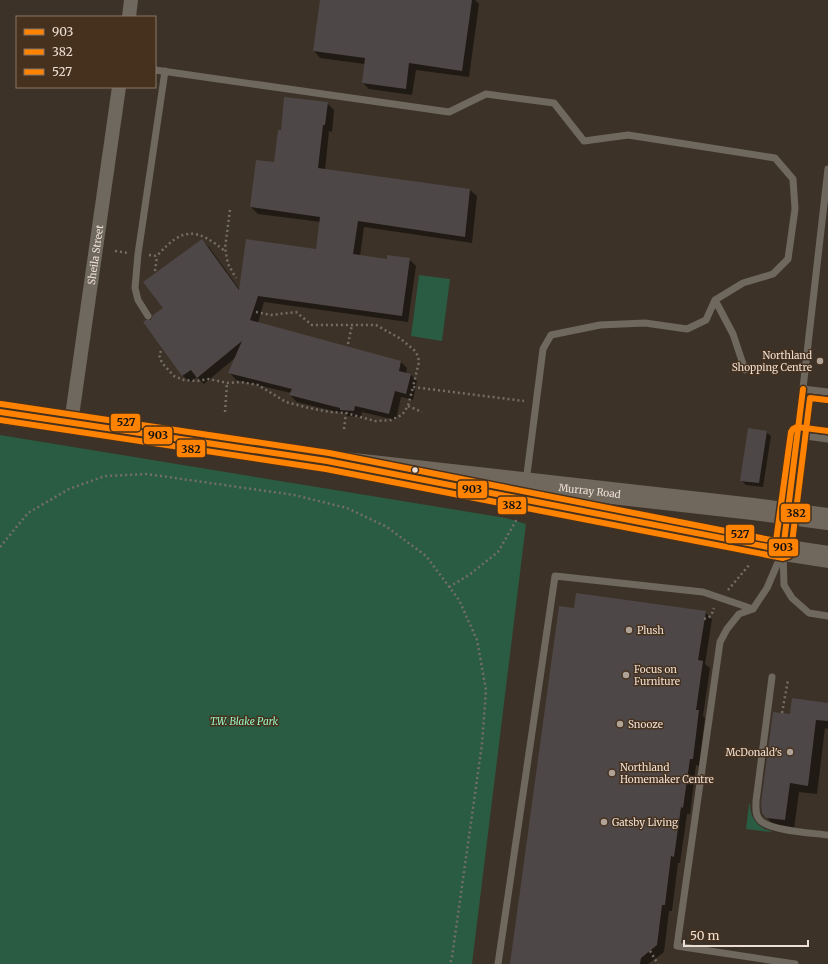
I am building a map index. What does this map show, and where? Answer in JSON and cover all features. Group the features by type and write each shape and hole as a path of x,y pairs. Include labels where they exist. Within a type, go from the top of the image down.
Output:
{"main road":[{"name":"Murray Road","path":"0,412 327,461 789,513 828,519"},
{"name":"Murray Road","path":"327,461 783,550 828,557"},
{"path":"783,550 789,513"}],"street":[{"path":"129,16 131,0"},
{"name":"Sheila Street","path":"71,423 119,88"}],"lane":[{"path":"156,70 449,112 486,94 546,102 554,104 584,141 628,135 775,158 793,179 795,208 788,259 773,274 743,283 715,300 706,320 687,329 645,324 600,325 551,335 544,349 526,483"},
{"path":"148,316 138,300 135,288 138,254 165,71"},
{"path":"789,513 803,389 825,227 828,169"},
{"path":"715,300 733,334 745,370"},
{"path":"803,389 828,392"},
{"path":"798,435 828,440"},
{"path":"783,550 767,588 753,609 739,614 726,629 720,642 677,946 795,964"},
{"path":"783,550 784,585 792,598 809,613 828,616"},
{"path":"498,964 555,576 703,592 753,609"},
{"path":"772,677 756,801 756,814 759,820 764,824 778,828 828,835"}],"path":[{"path":"230,210 225,248 228,264 236,278"},
{"path":"155,270 157,256 178,236 200,234 226,252"},
{"path":"115,251 133,254"},
{"path":"144,255 157,256"},
{"path":"161,351 159,355 162,363 174,376 184,380 209,380 227,383 241,382 258,385 286,402 309,408 346,413 375,421 391,420 402,415 408,406 419,362 418,356 414,350 401,339 376,325 312,325 296,312 271,315 256,312"},
{"path":"348,344 352,325"},
{"path":"225,412 227,383"},
{"path":"413,387 531,402"},
{"path":"408,406 422,412"},
{"path":"344,429 346,413"},
{"path":"0,547 28,513 69,489 105,476 147,474 294,495 347,508 387,527 426,556 459,600 477,640 486,690 482,744 450,964"},
{"path":"449,587 469,575 498,552 517,519"},
{"path":"782,712 788,680"},
{"path":"650,951 658,964"}],"green space":[{"path":"419,275 450,279 442,341 411,336"},
{"name":"T.W. Blake Park","path":"0,435 506,518 526,524 472,964 0,964"},
{"path":"749,804 751,813 758,825 771,832 746,829"}],"building":[{"path":"320,0 472,0 462,71 409,63 406,89 362,83 365,58 313,51"},
{"path":"284,97 328,102 325,125 323,125 318,168 470,189 465,237 358,221 353,254 387,259 387,255 410,258 402,316 258,296 250,320 401,361 399,371 411,374 406,394 395,391 389,414 355,406 354,411 340,410 340,408 289,395 292,389 228,373 242,341 197,378 191,370 182,376 143,322 146,320 151,320 153,315 163,308 143,282 202,239 239,290 246,239 316,249 320,217 250,207 256,160 274,162 278,130 281,130"},
{"path":"748,428 767,431 759,483 740,481"},
{"name":"Northland Homemaker Centre","path":"576,593 706,611 698,660 703,661 696,710 699,710 693,759 690,759 674,857 671,856 665,905 662,905 657,945 641,958 640,964 510,964 559,606 574,608"},
{"path":"792,698 828,703 828,721 816,720 808,786 790,783 785,820 766,818 762,813 761,803 773,712 790,714"}],"transit line":[{"name":"903","path":"0,412 327,461 783,550 803,389"},
{"name":"382","path":"0,420 326,469 783,558 789,556 791,551 810,398 827,400"},
{"name":"527","path":"1,404 329,453 776,541 791,432 797,427 828,431"}],"place":[{"name":"Northland Shopping Centre","path":"820,361"},
{"name":"Plush","path":"629,630"},
{"name":"Focus on Furniture","path":"626,675"},
{"name":"Snooze","path":"620,724"},
{"name":"McDonald's","path":"790,752"},
{"name":"Northland Homemaker Centre","path":"612,773"},
{"name":"Gatsby Living","path":"604,822"}]}
